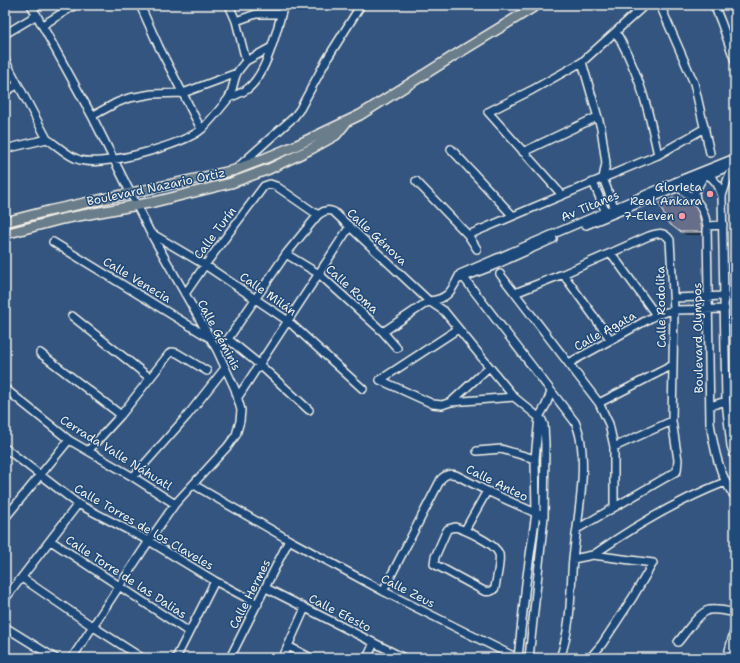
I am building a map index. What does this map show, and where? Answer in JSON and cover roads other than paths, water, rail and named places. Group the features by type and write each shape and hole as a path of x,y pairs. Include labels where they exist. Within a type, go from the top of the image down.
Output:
{"main road":[{"name":"Boulevard Nazario Ortiz","path":"5,222 48,211 235,170 290,148 346,123 537,5"},
{"name":"Boulevard Nazario Ortiz","path":"5,234 62,219 138,206 232,183 269,169 311,150 336,135 346,123"}],"street":[{"name":"Calle Géminis","path":"31,5 92,116 132,193 150,232 217,350 238,398 241,410 240,422 236,435 194,485 175,504 72,658"},
{"path":"43,25 75,5"},
{"path":"140,5 159,47 184,93 201,130"},
{"path":"229,5 236,21 246,61"},
{"path":"229,98 247,90 254,82 267,60 284,5"},
{"path":"235,170 294,117 300,109 327,59 361,5"},
{"path":"562,195 488,112 582,62 645,5"},
{"path":"660,5 694,83 710,153"},
{"path":"714,5 735,62"},
{"path":"236,21 256,14 281,14"},
{"path":"5,34 37,15"},
{"path":"616,32 630,59 647,107 658,155"},
{"path":"5,60 47,139 73,157 92,162 114,160 169,145 184,140 201,130 229,98 237,73 246,61 270,48"},
{"path":"582,62 598,117 606,163 602,178 615,210"},
{"path":"92,116 129,98 152,94 184,93 237,73"},
{"path":"5,92 17,85"},
{"path":"523,152 598,117"},
{"path":"468,235 658,155 705,128"},
{"path":"5,149 47,139"},
{"path":"450,149 513,216"},
{"name":"Av Titanes","path":"615,210 677,187 704,175 735,158"},
{"path":"722,196 735,165"},
{"name":"Av Titanes","path":"460,278 615,210 704,175 735,165"},
{"path":"704,175 705,180 717,183"},
{"path":"704,175 717,183 722,196 726,401 731,446 735,458"},
{"path":"696,200 695,192 704,175"},
{"path":"416,181 468,235 477,249"},
{"path":"593,182 606,214"},
{"name":"Calle Turín","path":"185,294 264,186 270,184 276,186 318,215"},
{"name":"Boulevard Olympos","path":"677,187 696,200 703,209 707,226 710,406 713,442 725,482 735,497"},
{"name":"Calle Génova","path":"318,215 324,210 334,212 429,301 444,311 514,397 539,417"},
{"path":"217,350 228,339 286,254 318,215"},
{"path":"707,226 723,225"},
{"path":"238,398 350,226"},
{"name":"Calle Milán","path":"150,232 205,265 288,321 363,389"},
{"name":"Calle Rodolita","path":"515,293 563,274 649,236 662,233 667,235 670,240 674,298 672,421 678,460 677,471 577,529"},
{"name":"Calle Venecia","path":"53,242 209,337"},
{"path":"611,253 656,315"},
{"name":"Calle Roma","path":"286,254 319,274 383,332 397,348"},
{"path":"500,274 599,403 609,424 614,447 614,507"},
{"path":"563,274 611,340"},
{"path":"383,332 429,301 436,300 450,293 460,278 575,422 581,441 582,486 573,559 568,629 560,658"},
{"path":"674,298 725,296"},
{"name":"Calle Agata","path":"569,363 656,315 674,310 725,309"},
{"path":"72,316 150,378"},
{"path":"458,329 380,380 433,404 442,406 452,402 514,397"},
{"path":"228,339 260,365 309,410"},
{"path":"88,451 121,415 169,354 172,352 177,353 207,371"},
{"path":"40,353 121,415"},
{"path":"599,403 672,365"},
{"path":"452,402 489,367"},
{"path":"133,476 187,416 225,368"},
{"name":"Cerrada Valle Náhuatl","path":"8,391 69,440 133,476 175,504"},
{"path":"517,658 536,513 535,459 539,417 551,392"},
{"path":"710,406 726,401"},
{"path":"529,658 544,516 545,436 542,420 539,417"},
{"path":"614,447 672,421"},
{"path":"5,518 8,507 41,476 69,440"},
{"name":"Calle Torres de los Claveles","path":"5,448 78,504 149,541 215,581 258,604"},
{"path":"477,451 501,449 535,459"},
{"name":"Calle Anteo","path":"383,591 441,479 445,476 452,474 544,516"},
{"path":"594,555 627,531 663,510 725,482"},
{"name":"Calle Zeus","path":"194,485 383,591 517,658"},
{"path":"465,530 487,491"},
{"path":"5,599 78,504"},
{"path":"455,527 465,530 496,549 499,555 495,588 491,592 484,591 436,566 433,562 448,529 455,527"},
{"name":"Calle Hermes","path":"230,658 290,540"},
{"name":"Calle Torre de las Dalias","path":"51,541 189,632"},
{"path":"573,559 594,555 653,563 602,644 590,658"},
{"path":"22,578 142,658"},
{"path":"176,658 215,581"},
{"name":"Calle Efesto","path":"266,588 404,658"},
{"path":"284,654 305,608"},
{"path":"678,642 696,620 708,610 735,613"},
{"path":"5,627 55,658"},
{"path":"727,658 735,628"},
{"path":"367,658 374,643"},
{"path":"288,646 312,658"}],"place":[{"name":"Glorieta Real Ankara","path":"710,194"},
{"name":"7-Eleven","path":"682,216"}]}
